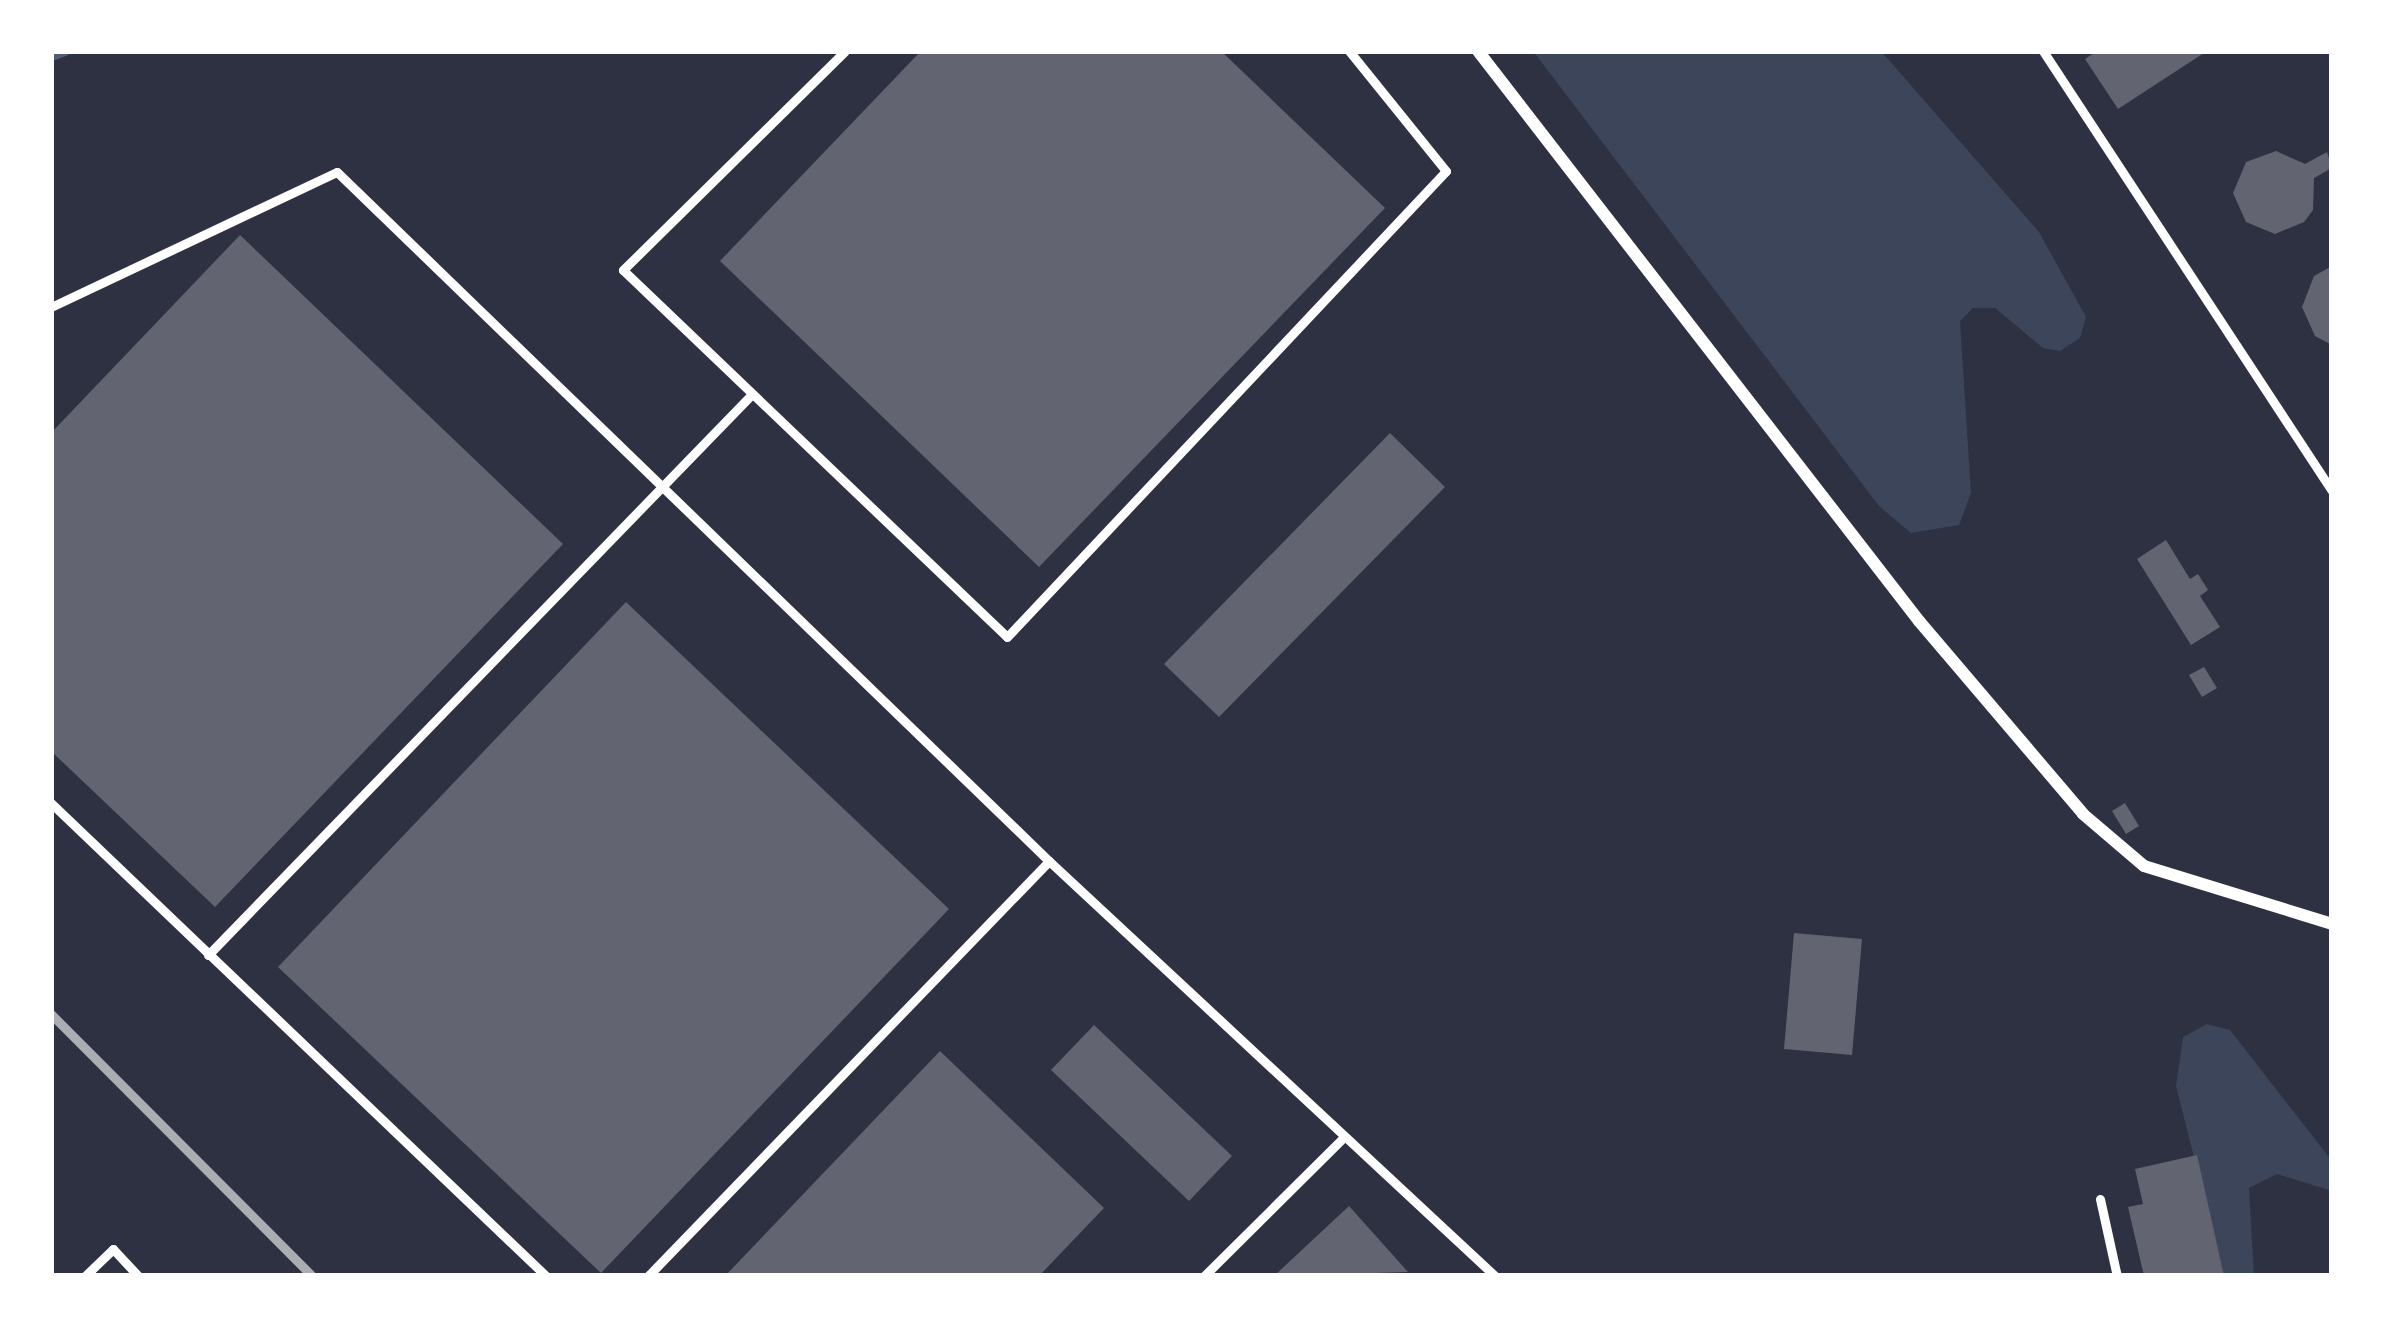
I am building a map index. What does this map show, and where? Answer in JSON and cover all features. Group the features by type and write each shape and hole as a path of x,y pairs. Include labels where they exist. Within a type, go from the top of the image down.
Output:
{"street":[{"path":"1478,51 1919,621 2083,814 2144,866 2332,924"}],"lane":[{"path":"845,51 622,270 1007,637 1446,171 1348,51"},
{"path":"2043,51 2332,490"},
{"path":"51,308 337,172 1049,861 1495,1276"},
{"path":"208,955 751,395"},
{"path":"51,803 546,1276"},
{"path":"648,1276 1049,861"},
{"path":"1204,1276 1343,1138"},
{"path":"2100,1199 2117,1276"},
{"path":"85,1276 113,1249 138,1276"}],"shaded area":[{"path":"1533,51 1881,51 2039,232 2086,317 2080,338 2060,351 2043,348 1995,308 1973,308 1960,321 1971,493 1959,525 1911,533 1879,506"},
{"path":"2207,1024 2230,1030 2332,1161 2332,1191 2277,1174 2249,1188 2254,1276 2224,1276 2176,1086 2183,1037"}],"building":[{"path":"921,51 1221,51 1385,208 1039,567 720,261"},
{"path":"2097,51 2207,51 2118,109 2085,59"},
{"path":"2276,151 2305,164 2327,152 2332,168 2314,178 2313,210 2304,222 2275,234 2246,222 2233,193 2246,162"},
{"path":"240,235 563,544 215,907 51,751 51,433"},
{"path":"2332,266 2332,345 2315,336 2302,307 2314,276"},
{"path":"1390,433 1445,487 1219,717 1164,664"},
{"path":"2166,540 2190,579 2198,574 2208,590 2200,596 2220,627 2191,645 2137,559"},
{"path":"626,602 949,909 601,1273 278,967"},
{"path":"2204,667 2217,688 2202,697 2189,675"},
{"path":"2125,803 2139,826 2126,834 2112,811"},
{"path":"1794,933 1862,939 1852,1055 1784,1049"},
{"path":"1094,1025 1232,1156 1189,1201 1051,1070"},
{"path":"940,1051 1104,1208 1039,1276 725,1276"},
{"path":"2197,1155 2224,1276 2144,1276 2128,1207 2143,1204 2135,1169"},
{"path":"1349,1206 1408,1272 1274,1276"}],"waterway":[{"path":"51,56 65,51"}],"railway":[{"path":"51,1014 312,1276"}]}
